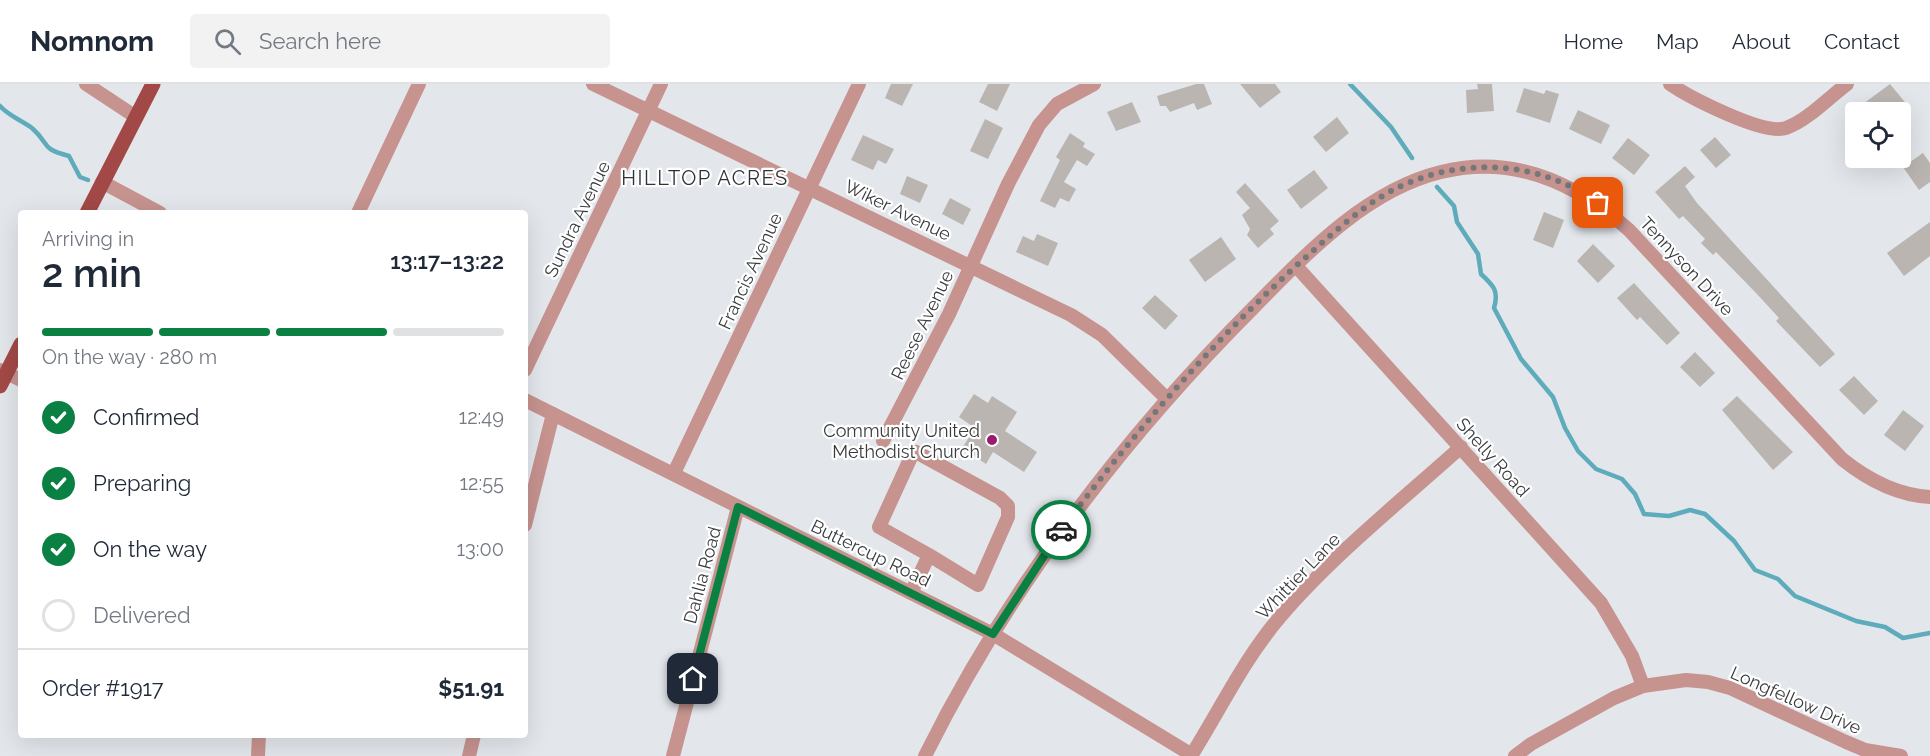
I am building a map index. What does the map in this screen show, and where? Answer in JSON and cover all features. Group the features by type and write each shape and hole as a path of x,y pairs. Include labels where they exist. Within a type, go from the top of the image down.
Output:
{"main road":[{"path":"88,210 153,84"},
{"path":"7,377 18,351"}],"street":[{"path":"86,84 136,117"},
{"path":"359,210 419,84"},
{"name":"Wiker Avenue","path":"593,84 810,186 1093,328 1125,356 1166,398"},
{"name":"Sundra Avenue","path":"528,364 661,84"},
{"name":"Francis Avenue","path":"674,473 859,84"},
{"name":"Reese Avenue","path":"883,441 1039,124 1057,104 1094,84"},
{"path":"1670,84 1752,124 1777,129 1794,124 1847,84"},
{"name":"Tennyson Drive","path":"925,756 949,708 993,634 1055,538 1166,398 1296,266 1338,229 1381,197 1427,176 1486,166 1524,171 1555,180 1592,199 1629,230 1842,459 1884,486 1905,493 1930,497"},
{"path":"102,182 154,210"},
{"name":"Shelly Road","path":"1296,266 1601,603 1632,656 1643,686"},
{"name":"Buttercup Road","path":"528,402 993,634 1191,755"},
{"path":"528,513 553,414"},
{"name":"Whittier Lane","path":"1191,755 1252,654 1280,617 1304,590 1461,447"},
{"path":"916,452 983,488 1008,506 1008,516 978,585 929,555 879,527 911,457 916,452"},
{"name":"Dahlia Road","path":"673,756 738,507"},
{"path":"911,593 929,555"},
{"name":"Longfellow Drive","path":"1515,756 1593,710 1643,686 1663,681 1708,682 1730,688 1846,742 1875,752 1901,756"},
{"path":"258,756 259,738"},
{"path":"469,756 473,738"}],"building":[{"path":"891,84 913,84 902,106 885,98"},
{"path":"988,84 1010,84 997,111 979,102"},
{"path":"1196,84 1204,84 1212,104 1197,110 1194,103 1170,112 1166,106 1160,106 1157,96"},
{"path":"1240,84 1275,84 1281,92 1260,108"},
{"path":"1477,84 1492,84 1494,111 1467,113 1466,90 1478,89"},
{"path":"1890,84 1905,102 1866,102"},
{"path":"1524,88 1544,94 1546,90 1559,94 1550,123 1516,112"},
{"path":"1132,102 1141,122 1116,131 1107,112"},
{"path":"1578,110 1610,125 1601,144 1569,129"},
{"path":"1337,117 1349,133 1326,152 1313,137"},
{"path":"985,119 1003,128 988,159 970,151"},
{"path":"1070,133 1085,143 1083,147 1095,154 1087,166 1077,160 1064,182 1076,189 1069,202 1060,198 1055,208 1040,201 1060,160 1056,157"},
{"path":"863,135 894,149 886,164 878,160 873,170 851,160"},
{"path":"1715,137 1731,155 1716,168 1700,150"},
{"path":"1628,138 1650,155 1634,175 1612,158"},
{"path":"1923,153 1930,163 1930,182 1919,190 1904,168 1911,168 1911,161"},
{"path":"1685,166 1695,177 1685,186 1697,203 1835,354 1820,367 1776,321 1779,318 1756,293 1716,252 1713,255 1701,243 1705,239 1683,216 1679,219 1655,192"},
{"path":"1314,170 1328,188 1301,209 1287,190"},
{"path":"907,176 928,185 920,203 900,194"},
{"path":"1245,183 1279,221 1270,229 1274,234 1258,248 1247,235 1250,229 1242,215 1250,208 1236,192"},
{"path":"950,198 971,209 963,225 942,214"},
{"path":"1544,212 1564,220 1553,248 1533,240"},
{"path":"1930,222 1930,256 1904,276 1887,253"},
{"path":"1037,234 1058,243 1048,266 1016,252 1023,236 1034,241"},
{"path":"1221,237 1236,259 1205,282 1189,260"},
{"path":"1593,244 1615,266 1598,283 1577,261"},
{"path":"1634,283 1680,333 1667,345 1640,317 1637,320 1617,298"},
{"path":"1155,295 1178,316 1165,330 1142,308"},
{"path":"1695,352 1715,373 1700,387 1680,367"},
{"path":"1854,376 1878,401 1864,415 1839,390"},
{"name":"Community United Methodist Church","path":"974,394 988,403 992,396 1017,412 1005,431 1037,452 1024,472 993,452 986,464 962,448 975,428 959,417"},
{"path":"1737,396 1793,452 1773,470 1722,410"},
{"path":"1903,410 1924,426 1905,451 1884,435"}],"waterway":[{"path":"1350,84 1391,127 1412,158"},
{"path":"0,106 32,128 53,151 69,156 80,177 88,180"},
{"path":"1437,187 1454,206 1457,222 1478,254 1481,274 1496,293 1494,308 1521,359 1553,397 1565,428 1578,451 1596,469 1622,479 1635,494 1644,514 1669,516 1690,510 1705,514 1734,541 1755,570 1778,579 1795,596 1856,621 1885,627 1903,638 1930,633"}],"way so far":[{"path":"1061,530 1125,446 1198,363 1278,282 1338,229 1381,197 1406,184 1447,170 1486,166 1539,174 1569,186 1598,203"}],"place":[{"name":"Community United Methodist Church","path":"992,440"}],"district":[{"name":"HILLTOP ACRES","path":"705,178"}],"route":[{"path":"693,679 738,507 993,634 1061,530"}]}
